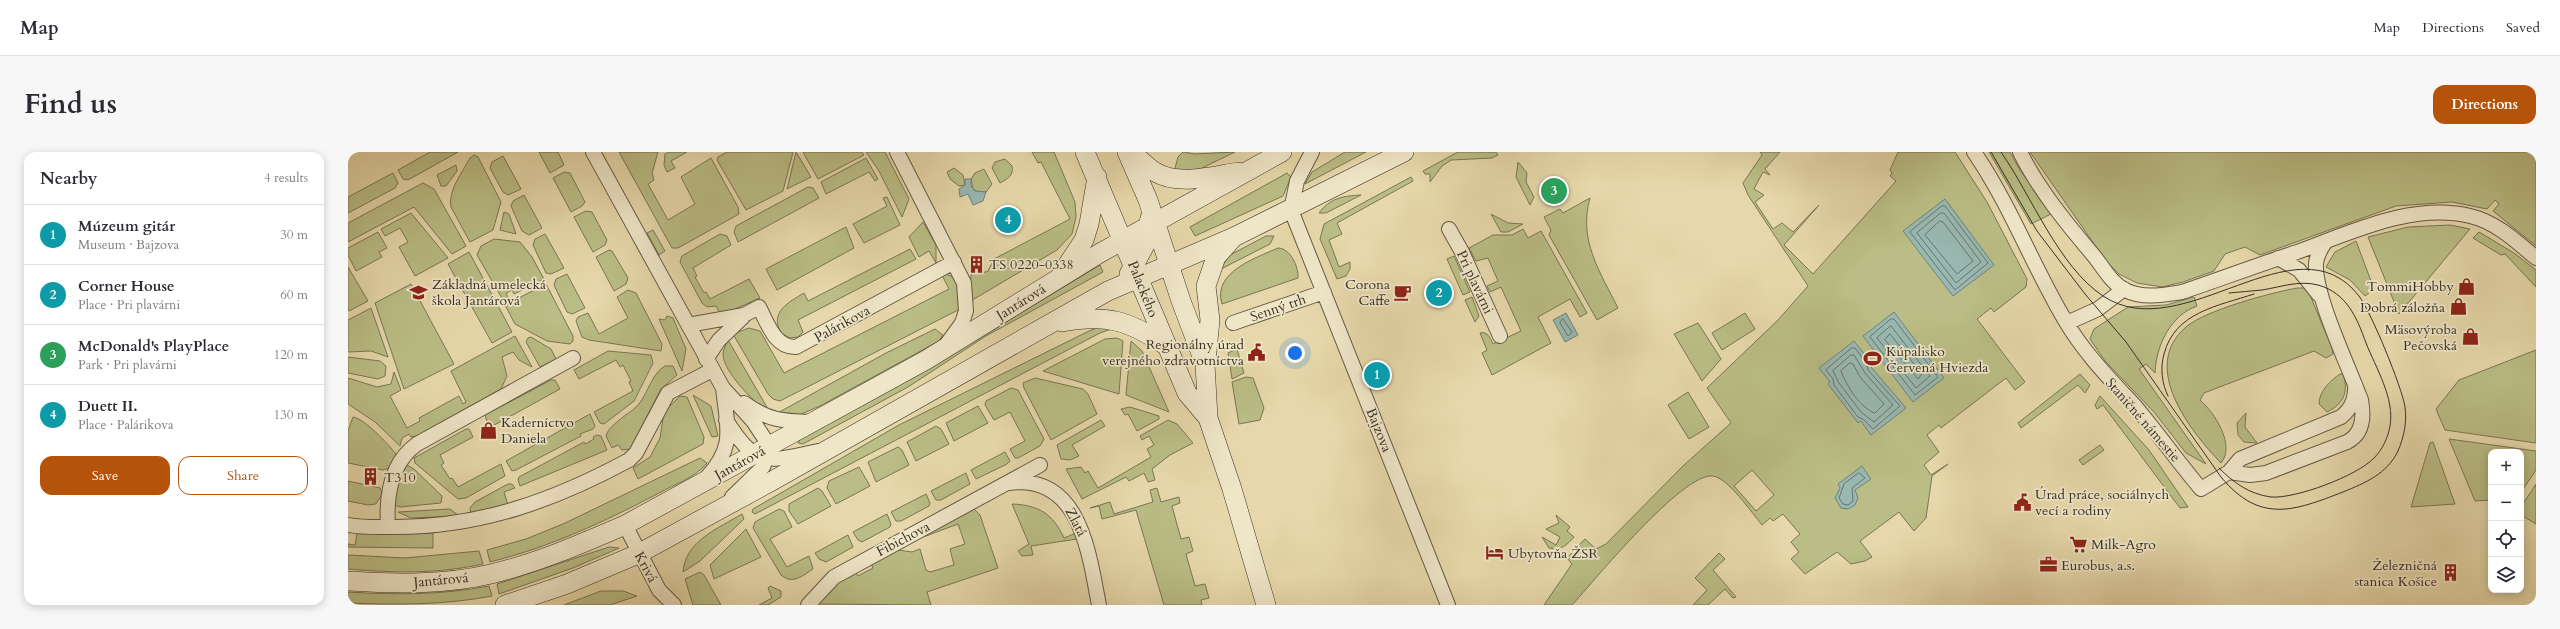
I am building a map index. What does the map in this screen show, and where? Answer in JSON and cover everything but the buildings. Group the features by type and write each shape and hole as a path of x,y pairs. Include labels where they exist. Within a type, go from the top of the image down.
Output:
{"street":[{"path":"593,152 723,388 753,421 764,454 756,476 718,511"},
{"path":"897,152 964,283 966,311 962,323 944,349"},
{"path":"1085,152 1113,216 1147,251 1194,252 1234,237 1291,210 1399,154"},
{"name":"Palackého","path":"1127,152 1148,200 1148,304 1187,393 1208,418"},
{"path":"1132,152 1156,173 1172,178 1183,179 1245,171"},
{"path":"505,605 568,584 638,554 718,511 1116,286 1147,251 1177,212 1245,171 1282,152"},
{"path":"1291,210 1297,181 1312,152"},
{"name":"Staničné námestie","path":"1974,152 2010,210 2045,285 2067,323 2091,359 2144,417 2201,489 2230,472 2240,459 2341,418 2353,404 2356,393 2355,384"},
{"path":"2020,152 2068,225 2114,281 2124,290 2153,296 2182,292 2326,241 2406,216 2453,214 2471,216 2493,225 2536,258"},
{"path":"1058,278 1084,240 1089,224 1097,177"},
{"name":"Bajzova","path":"1291,210 1448,605"},
{"name":"Pri plavárni","path":"1449,229 1462,252 1500,336"},
{"path":"1205,364 1210,320 1206,286 1216,257 1234,237"},
{"name":"Staničné námestie","path":"2230,472 2250,475 2266,473 2352,440 2361,426 2363,414 2355,384 2322,301 2316,263 2326,241"},
{"name":"Palackého","path":"1147,251 1177,290 1205,364 1208,418 1232,489 1266,605"},
{"name":"Jantárová","path":"348,581 418,583 490,575 562,552 625,525 764,454 815,422 944,349 1100,253 1147,251"},
{"name":"Staničné námestie","path":"2278,258 2299,270 2322,301"},
{"name":"Palárikova","path":"688,325 744,315 759,308 779,343 789,348 796,347 954,262"},
{"path":"2067,323 2098,309 2124,290"},
{"name":"Senný trh","path":"1233,324 1324,292"},
{"path":"348,525 388,527 460,524 514,511 621,464 636,453 668,393 709,364 719,340 744,315"},
{"path":"1048,324 1085,318 1112,319 1141,329 1165,345"},
{"path":"388,527 387,509 392,482 402,455 416,444 573,358"},
{"path":"723,388 767,418 786,422 815,422"},
{"path":"699,486 725,453 728,435 723,388"},
{"path":"726,420 740,441 764,454 830,448"},
{"name":"Fibichova","path":"810,602 834,577 1040,465"},
{"name":"Zlatá","path":"1007,483 1022,482 1039,486 1054,494 1070,508 1084,535 1099,605"},
{"name":"Krivá","path":"625,525 638,554 659,590 674,605"}],"green space":[{"path":"430,152 458,152 408,180 403,179 398,170"},
{"path":"539,152 558,152 564,165 550,173"},
{"path":"619,152 658,152 652,173 654,180 648,184 668,220 695,204 681,177 711,158 738,207 739,214 678,248 672,248"},
{"path":"669,152 687,152 671,161 675,168 667,172 664,165 665,154"},
{"path":"727,152 793,152 783,191 746,210 717,160 718,157"},
{"path":"796,152 811,177 787,189"},
{"path":"803,152 862,152 864,155 818,179"},
{"path":"866,152 885,152 909,199 902,217 879,171"},
{"path":"1032,152 1054,152 1075,202 1076,217 1072,234 1057,250 969,302 971,275 977,270 979,274 988,271 994,259 1070,219 1041,162 1038,163"},
{"path":"1183,152 1195,154 1235,152 1200,169 1174,172 1178,157"},
{"path":"1345,152 1366,152 1305,184 1312,172"},
{"path":"1458,152 1496,152 1498,155 1492,158 1451,160 1442,166 1430,182 1430,174 1425,174 1423,171"},
{"name":"Kúpalisko Červená Hviezda","path":"1760,152 1780,152 1765,169 1770,175 1763,172 1754,189 1764,195 1755,202 1773,229 1782,223 1793,232 1819,205 1784,245 1813,274 1896,181 1890,176 1892,173 1890,170 1898,152 1955,152 1987,202 2027,279 2026,287 1994,312 1991,308 1977,319 2025,382 2015,390 2006,378 1941,428 1939,425 1927,435 1939,452 1924,465 1931,475 1948,464 1932,476 1926,518 1914,531 1899,512 1860,541 1872,557 1865,561 1851,564 1837,552 1805,574 1791,559 1799,552 1791,542 1800,534 1783,514 1773,521 1770,518 1762,525 1726,483 1713,476 1699,479 1681,491 1661,509 1618,553 1572,605 1544,605 1572,564 1567,558 1585,539 1596,549 1606,544 1683,466 1731,423 1707,388 1778,320 1808,286 1748,195 1743,183 1762,155","holes":["1752,470 1774,495 1756,511 1734,486"]},
{"path":"1989,152 2010,152 2020,170 2051,214 2031,224"},
{"path":"2030,152 2536,152 2536,246 2493,211 2499,204 2495,200 2487,209 2452,202 2396,206 2260,255 2245,247 2225,254 2214,271 2183,282 2162,287 2137,283 2119,274 2106,261"},
{"path":"474,155 478,157 501,202 493,230 470,242 451,207 451,201 456,182 470,158"},
{"path":"503,156 521,189 508,195 503,192 490,168 492,162"},
{"path":"866,158 878,179 875,181 869,172 826,194 821,182"},
{"path":"1005,159 1012,166 1012,172 1009,177 1000,183 992,168 995,162"},
{"path":"1518,162 1527,173 1526,182 1534,197 1530,205 1516,177"},
{"path":"456,165 457,171 446,186 441,186 437,175"},
{"path":"954,168 963,175 965,185 959,186 950,179 947,172"},
{"path":"984,169 992,184 986,192 978,192 973,189 971,179 975,173"},
{"path":"564,172 570,173 585,202 582,206 571,212 553,178"},
{"path":"393,173 398,183 395,188 348,213 348,197"},
{"path":"1287,173 1291,177 1283,196 1195,236 1190,227"},
{"path":"1411,177 1413,181 1337,223 1342,234 1329,240 1339,267 1350,262 1350,269 1346,276 1337,279 1320,239 1324,224"},
{"path":"423,183 434,189 466,246 452,254 414,207 348,242 348,223"},
{"path":"808,187 813,188 819,198 738,242 734,232 736,226"},
{"path":"524,195 542,228 529,235 522,231 511,206 513,201"},
{"path":"1361,195 1326,213 1319,213 1332,201 1348,196"},
{"path":"887,197 900,225 864,243 853,224 887,206 883,198"},
{"path":"1590,198 1587,213 1589,242 1598,268 1618,308 1597,320 1549,235 1551,230 1544,217 1560,209 1563,213"},
{"path":"586,211 592,212 607,240 605,245 593,252 574,217"},
{"path":"504,212 509,214 516,234 500,230"},
{"path":"411,213 448,258 415,276 399,247 408,242 400,228 385,236 381,229"},
{"path":"1491,214 1508,223 1523,224 1508,232 1501,232"},
{"path":"923,222 936,245 936,263 929,251 919,257 909,237"},
{"path":"2450,225 2470,229 2399,314 2368,237 2408,227"},
{"path":"846,227 854,248 777,290 766,269"},
{"path":"1523,229 1528,238 1541,231 1587,313 1580,317 1570,299 1538,317 1551,343 1492,375 1482,353 1487,350 1480,333 1487,334 1493,344 1521,331 1501,287 1490,292 1487,286 1498,281 1488,258 1476,261 1469,248 1493,235 1512,235"},
{"path":"653,230 665,251 659,255 647,233"},
{"path":"378,232 387,248 379,252 382,257 356,271 348,255 348,248"},
{"path":"2479,232 2514,253 2536,270 2536,287 2505,254 2501,255 2473,238"},
{"path":"545,234 564,268 551,274 546,273 533,245 535,239"},
{"path":"720,234 727,236 731,245 693,268 697,276 695,277 704,293 706,292 710,299 749,279 760,298 721,315 716,306 707,307 702,303 680,262 682,256"},
{"path":"1266,236 1274,236 1270,244 1219,270 1230,255"},
{"path":"494,239 520,242 532,257 544,279 514,294 512,290 506,293 508,297 503,300 477,255 481,246"},
{"path":"2356,241 2374,289 2365,296 2350,280 2326,267 2335,252"},
{"path":"1278,248 1286,251 1293,259 1297,269 1298,278 1222,304 1221,293 1223,283 1230,275 1248,262"},
{"path":"910,249 916,259 798,320 803,332 798,337 790,338 781,333 777,319 779,313 782,308 792,300 804,293 808,301"},
{"path":"609,250 612,251 628,278 626,284 614,291 596,257"},
{"path":"469,252 512,332 492,343 448,264"},
{"path":"1454,256 1470,292 1463,295 1447,259"},
{"path":"1100,265 1103,272 986,336 908,387 803,444 798,443 801,438 916,376"},
{"path":"348,267 368,301 349,311 348,308"},
{"path":"567,274 585,308 572,314 567,312 554,285 556,279"},
{"path":"946,274 957,279 960,309 780,401 773,399 768,394 733,334 749,328 760,331 784,373 949,289 942,275"},
{"path":"411,284 454,364 404,389 375,303"},
{"path":"546,284 573,336 573,341 570,344 547,341 515,324 505,305"},
{"path":"2297,288 2307,288 2332,348 2333,354 2326,358 2314,351 2204,393 2200,400 2206,405 2217,420 2225,438 2225,456 2221,463 2196,434 2184,417 2175,398 2169,379 2167,361 2173,343 2186,327 2208,314 2255,298"},
{"path":"628,290 636,293 662,344 661,351 589,340 582,337 576,321 578,317 588,313 599,334 628,318 617,297"},
{"path":"1472,297 1479,316 1475,322 1465,300"},
{"path":"2194,297 2197,306 2180,316 2167,332 2158,352 2155,373 2146,364 2139,369 2206,464 2186,453 2154,412 2105,361 2090,339 2094,329 2128,307 2166,305"},
{"path":"371,308 388,357 371,351 348,352 348,320"},
{"path":"1745,313 1755,329 1722,350 1712,333"},
{"path":"667,316 673,318 686,349 682,371 659,319 665,320"},
{"path":"1698,323 1721,359 1702,381 1674,334"},
{"path":"1117,327 1100,333 755,514 752,512 753,509 899,425 1089,331 1097,328"},
{"path":"935,329 943,335 939,341 820,406 799,415 774,415 886,353"},
{"path":"515,336 532,367 519,360 513,352 502,357 507,376 501,389 417,436 411,437 409,434 402,438 400,446 375,422 348,404 348,378 377,387 391,384 394,372 401,390 390,396 407,428 420,421 419,418 459,396 463,404 466,402 451,371"},
{"path":"531,337 551,349 556,359 540,367 526,342 528,338"},
{"path":"1117,338 1123,341 1119,394 1043,371 1105,339"},
{"path":"728,340 768,409 765,410 753,400 728,369 723,355"},
{"path":"1131,341 1142,351 1169,412 1126,395"},
{"path":"1237,349 1244,373 1232,379 1228,353"},
{"path":"2536,350 2536,443 2445,430 2436,409 2459,380"},
{"path":"608,351 651,355 653,363 634,401 604,424 600,423 594,412 633,391 629,382 631,381 623,365 620,367 616,360 579,379 574,370"},
{"path":"348,357 380,361 386,366 385,376 378,379 348,373"},
{"path":"665,366 673,366 677,375 661,389 630,449 622,450 618,445 612,448 606,436 611,427 639,404 657,373"},
{"path":"2080,374 2090,385 2085,393 2078,385 2021,428 2018,423"},
{"path":"2340,374 2343,374 2345,380 2344,396 2338,405 2327,412 2319,404 2321,395 2329,383"},
{"path":"1246,377 1253,378 1264,408 1260,420 1239,424 1232,382"},
{"path":"1035,378 1083,389 1088,394 1097,414 1051,440 1024,388 1023,383"},
{"path":"551,380 555,380 560,389 489,428 485,415"},
{"path":"1011,388 1018,390 1044,439 1040,446 1018,458 1015,458 1010,449 1025,441 1010,412 994,420 985,405 986,401"},
{"path":"1688,392 1709,427 1689,439 1668,405"},
{"path":"693,395 711,406 718,436 712,437"},
{"path":"680,396 687,397 704,437 703,444 638,479 633,468 650,457 660,438 664,412"},
{"path":"2100,396 2149,450 2188,507 2180,508 2103,405 2097,409 2095,405"},
{"path":"978,406 988,423 954,441 946,423"},
{"path":"1130,407 1159,416 1159,419 1137,431 1128,414 1125,415 1121,409"},
{"path":"2246,413 2245,427 2257,443 2244,442 2238,435 2237,423"},
{"path":"590,414 595,426 593,429 580,434 581,436 512,471 506,461"},
{"path":"353,417 364,422 370,427 396,454 389,468 383,470 348,463 348,431"},
{"path":"1101,420 1105,426 1072,445 1079,456 1070,460 1061,459 1057,445"},
{"path":"1168,420 1177,424 1193,443 1170,455 1152,469 1155,480 1148,482 1144,473 1129,481 1126,477 1082,499 1066,469 1081,467 1085,473 1088,471 1098,488 1151,457 1147,449 1154,445 1149,436 1142,440 1140,436"},
{"path":"936,426 941,429 949,444 916,461 907,442"},
{"path":"466,429 469,429 473,437 440,455 444,463 441,465 450,479 452,478 458,487 501,464 505,476 466,498 458,499 415,463 414,458"},
{"path":"597,435 601,436 607,450 520,486 518,480 519,477 584,442 585,444 594,439 593,437"},
{"path":"2449,439 2522,449 2488,449 2488,500 2475,501"},
{"path":"2433,442 2455,504 2411,507 2430,443"},
{"path":"2100,445 2104,450 2083,465 2079,460"},
{"path":"898,447 902,450 909,465 876,482 868,462"},
{"path":"2524,449 2536,451 2536,470 2524,488"},
{"path":"1005,452 1010,461 1007,464 976,479 971,470"},
{"path":"700,458 707,463 697,473 618,514 576,533 534,549 490,562 487,550 526,539 563,524"},
{"path":"407,465 414,469 442,496 441,503 400,507 392,504 392,492"},
{"path":"859,467 870,486 836,504 827,488 829,481"},
{"path":"966,473 970,484 941,500 936,500 931,491"},
{"path":"348,481 380,488 382,494 376,504 368,505 348,501"},
{"path":"508,484 512,484 515,488 504,492 508,505 471,514 470,508 475,502"},
{"path":"2536,484 2536,524 2524,517 2524,502"},
{"path":"818,488 822,491 831,506 798,524 789,511 789,504"},
{"path":"1157,488 1161,502 1179,497 1180,503 1172,506 1181,539 1189,537 1193,551 1186,554 1195,586 1205,584 1209,598 1201,600 1202,605 1164,605 1136,510 1102,519 1099,506 1090,508 1110,502 1114,514 1153,502 1150,490"},
{"path":"926,494 930,503 929,506 901,521 896,521 891,512"},
{"path":"1012,504 1030,506 1044,512 1055,523 1064,538 1076,533 1077,539 1031,546 1033,555 1022,556 1018,551 1029,544"},
{"path":"450,509 459,516 411,518 398,512"},
{"path":"779,509 784,511 792,527 770,539 787,567 809,556 813,569 801,577 790,579 781,575 753,528 755,522"},
{"path":"974,509 980,515 998,568 927,592 931,605 818,604 832,584 854,569 858,576 873,568 870,561 892,549 912,552 920,549 926,570 930,572 954,565 950,549 965,544 958,524 926,536 916,538 965,510"},
{"path":"742,514 744,519 700,561 683,572 685,561 696,544 714,530"},
{"path":"887,514 891,524 890,527 862,542 858,540 853,532"},
{"path":"1556,515 1570,527 1567,531 1574,537 1563,547 1553,549 1549,548 1542,537 1556,545 1560,537 1546,529 1559,523"},
{"path":"746,529 761,557 714,579 710,565"},
{"path":"357,533 433,533 433,548 348,547 348,544 355,545"},
{"path":"848,535 853,547 826,562 819,559 815,553"},
{"path":"609,547 619,548 573,568 499,594 497,584"},
{"path":"479,551 483,564 449,570 416,572 348,569 348,555 405,558"},
{"path":"1719,553 1725,559 1713,570 1736,597 1733,598 1725,589 1708,605 1693,605 1707,590 1695,578"},
{"path":"700,572 704,575 721,605 693,605 685,579"},
{"path":"489,586 492,596 475,599 439,603 348,603 348,592 419,594"},
{"path":"770,586 781,591 781,597 768,605 759,605 772,598 768,588"},
{"path":"601,591 623,591 637,596 610,605 564,605"}],"water":[{"path":"965,179 971,179 971,186 975,191 986,192 983,201 973,205 968,194 960,197 959,189 965,185"},
{"path":"1945,199 1994,265 1953,296 1903,231"},
{"path":"1894,312 1944,378 1913,402 1863,336"},
{"path":"1566,313 1578,335 1565,342 1553,320"},
{"path":"1854,341 1873,365 1871,367 1906,408 1871,435 1861,421 1858,423 1828,384 1830,382 1819,368"},
{"path":"1862,466 1871,479 1855,490 1858,498 1855,505 1848,509 1841,508 1835,498 1840,488 1838,484"}],"tram line":[{"path":"1991,152 2037,231 2085,294 2126,342 2221,477 2235,492 2250,502 2264,507 2278,509 2293,508 2325,499 2359,485 2375,477 2388,466 2400,446 2405,424 2405,407 2398,383 2378,333 2359,296 2333,275 2304,269 2271,274 2203,298 2168,307 2134,308 2103,296 2087,283 2059,249 2001,152"},
{"path":"2219,468 2242,487 2263,496 2282,497 2310,490 2340,479 2366,465 2374,458 2382,448 2386,439 2391,416 2390,405 2384,384 2355,316 2344,300 2328,289 2318,285 2304,283 2290,284 2262,290 2229,293"},
{"path":"2168,396 2162,376 2162,365 2164,354 2170,340 2178,329 2188,320 2213,307 2254,294"}],"place":[{"name":"McDonald's PlayPlace","path":"1554,191"},
{"name":"Duett II.","path":"1008,220"},
{"name":"TS 0220-0338","path":"976,264"},
{"name":"TommiHobby","path":"2467,286"},
{"name":"Základná umelecká škola Jantárová","path":"419,292"},
{"name":"Corona Caffe","path":"1403,292"},
{"name":"Corner House","path":"1439,293"},
{"name":"Dobrá záložňa","path":"2458,307"},
{"name":"Mäsovýroba Pečovská","path":"2470,337"},
{"name":"Regionálny úrad verejného zdravotníctva","path":"1257,352"},
{"name":"Kúpalisko Červená Hviezda","path":"1873,359"},
{"name":"Múzeum gitár","path":"1377,375"},
{"name":"Kaderníctvo Daniela","path":"488,430"},
{"name":"T310","path":"371,477"},
{"name":"Úrad práce, sociálnych vecí a rodiny","path":"2022,502"},
{"name":"Milk-Agro","path":"2078,544"},
{"name":"Ubytovňa ŽSR","path":"1495,553"},
{"name":"Eurobus, a.s.","path":"2048,565"},
{"name":"Železničná stanica Košice","path":"2450,573"}]}
